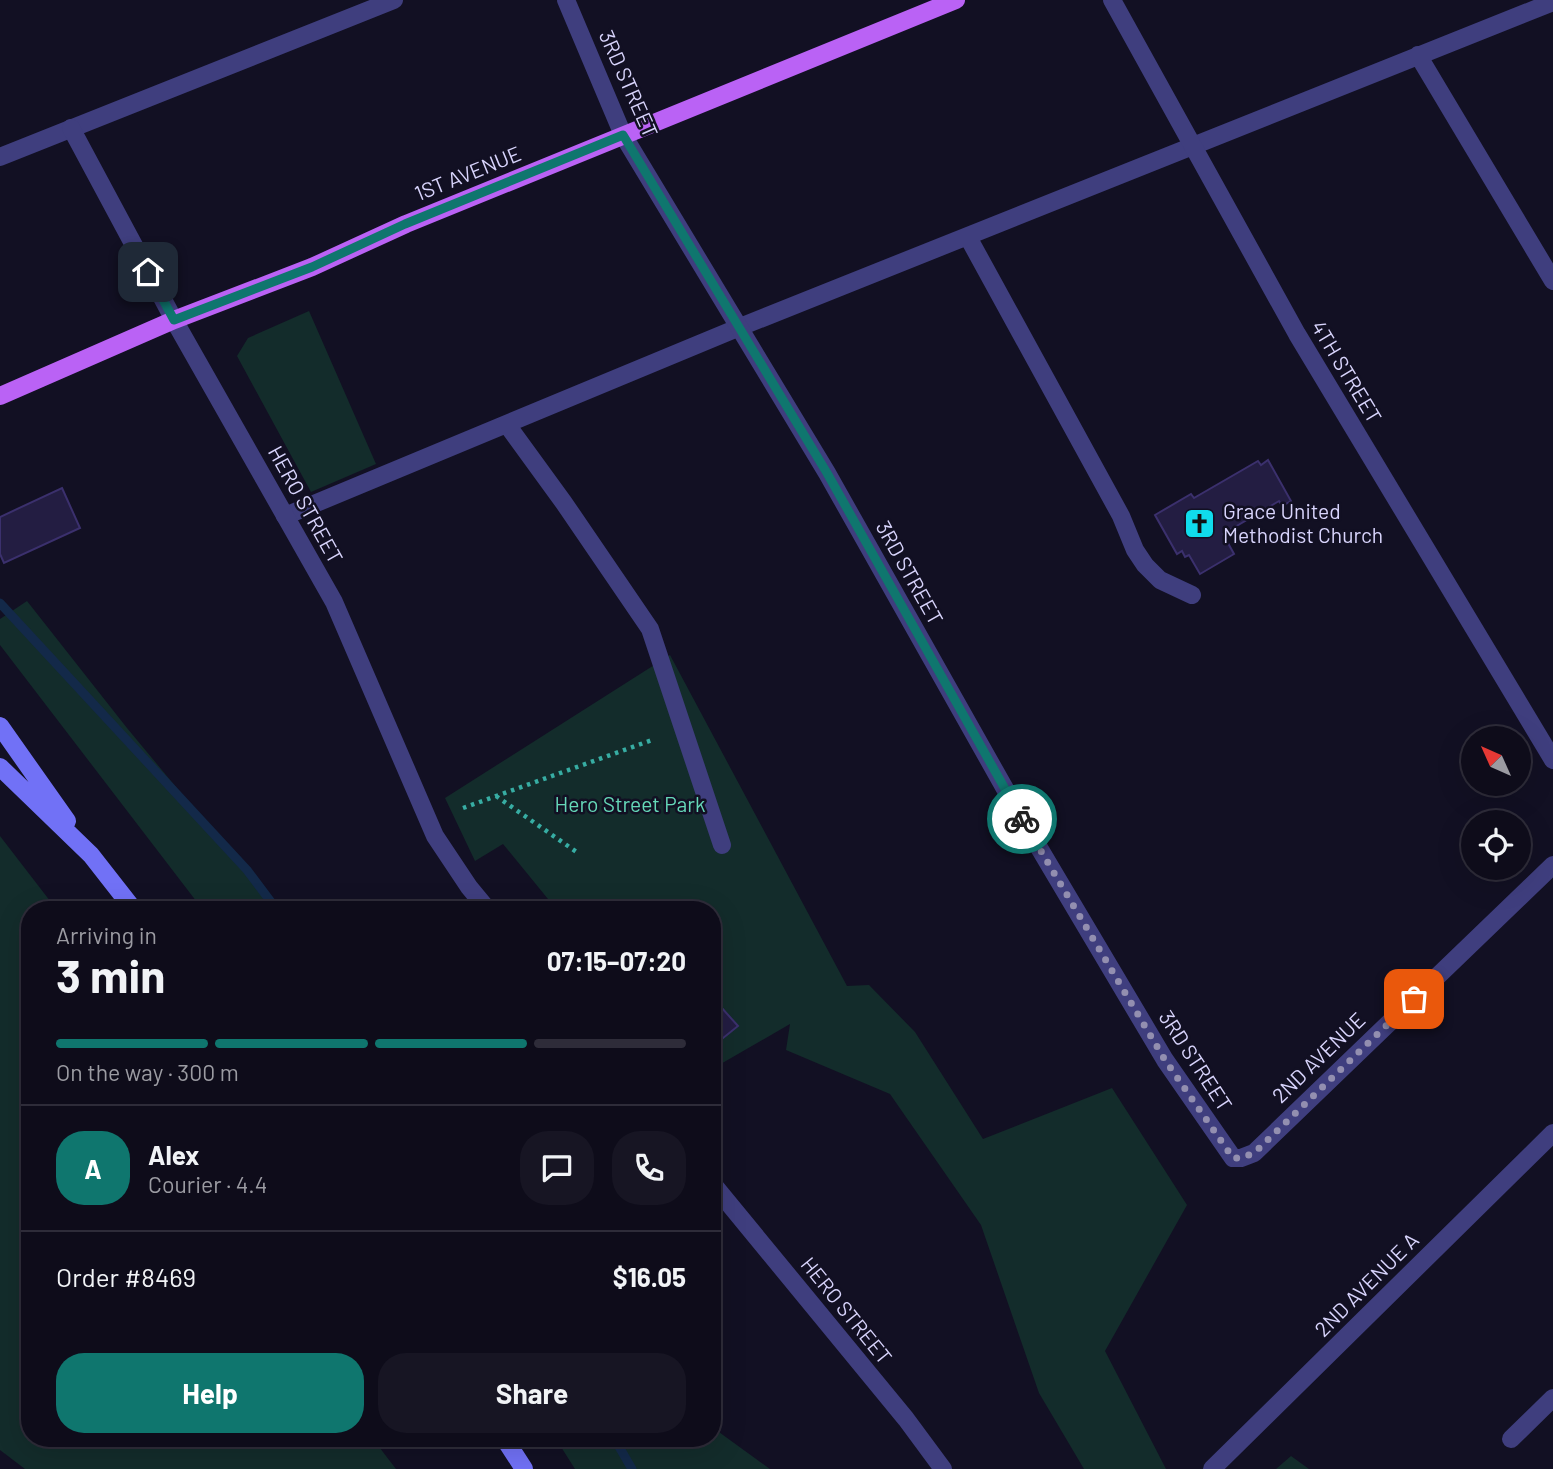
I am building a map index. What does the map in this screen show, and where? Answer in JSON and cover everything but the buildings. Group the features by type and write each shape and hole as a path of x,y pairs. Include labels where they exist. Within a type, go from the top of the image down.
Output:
{"main road":[{"name":"1ST AVENUE","path":"0,396 174,320 312,267 405,224 956,0"},
{"path":"0,726 91,856 127,901"},
{"path":"0,767 91,856"},
{"path":"510,1447 524,1469"}],"street":[{"path":"0,157 394,0"},
{"name":"3RD STREET","path":"566,0 623,135 827,473 1022,819 1157,1048 1233,1158"},
{"name":"4TH STREET","path":"1112,0 1297,334 1553,760"},
{"path":"285,516 508,426 740,327 1553,2"},
{"path":"1418,55 1553,281"},
{"name":"HERO STREET","path":"71,128 174,320 334,603 435,836 481,901"},
{"path":"968,237 1121,516 1135,550 1160,580 1192,595"},
{"path":"508,426 650,629 722,845"},
{"name":"2ND AVENUE","path":"1233,1158 1254,1153 1553,865"},
{"name":"2ND AVENUE A","path":"1212,1469 1553,1133"},
{"name":"HERO STREET","path":"721,1195 906,1419 943,1469"},
{"path":"1511,1438 1553,1398"}],"path":[{"path":"463,808 652,740"},
{"path":"496,796 578,853"}],"green space":[{"path":"309,311 376,464 311,492 237,356 248,338"},
{"path":"27,601 127,728 271,901 196,901 0,645 0,619"},
{"name":"Hero Street Park","path":"670,655 847,986 869,985 915,1032 983,1139 1112,1088 1187,1205 1105,1351 1166,1469 1084,1469 1039,1393 981,1225 890,1094 786,1050 790,1024 721,1064 721,901 550,901 503,844 475,861 445,798"},
{"path":"0,836 50,901 21,901 21,1447 379,1447 396,1469 25,1469 0,1450"},
{"path":"721,1434 770,1469 575,1469 561,1447 721,1447"},
{"path":"1291,1456 1309,1469 1276,1469"}],"waterway":[{"path":"0,603 247,870 270,901"},
{"path":"619,1447 632,1469"}],"way so far":[{"path":"1022,819 1165,1060 1233,1158 1254,1153 1414,999"}],"place":[{"name":"Grace United Methodist Church","path":"1200,524"}],"route":[{"path":"148,272 174,320 312,267 405,224 623,135 827,473 1022,819"}]}
